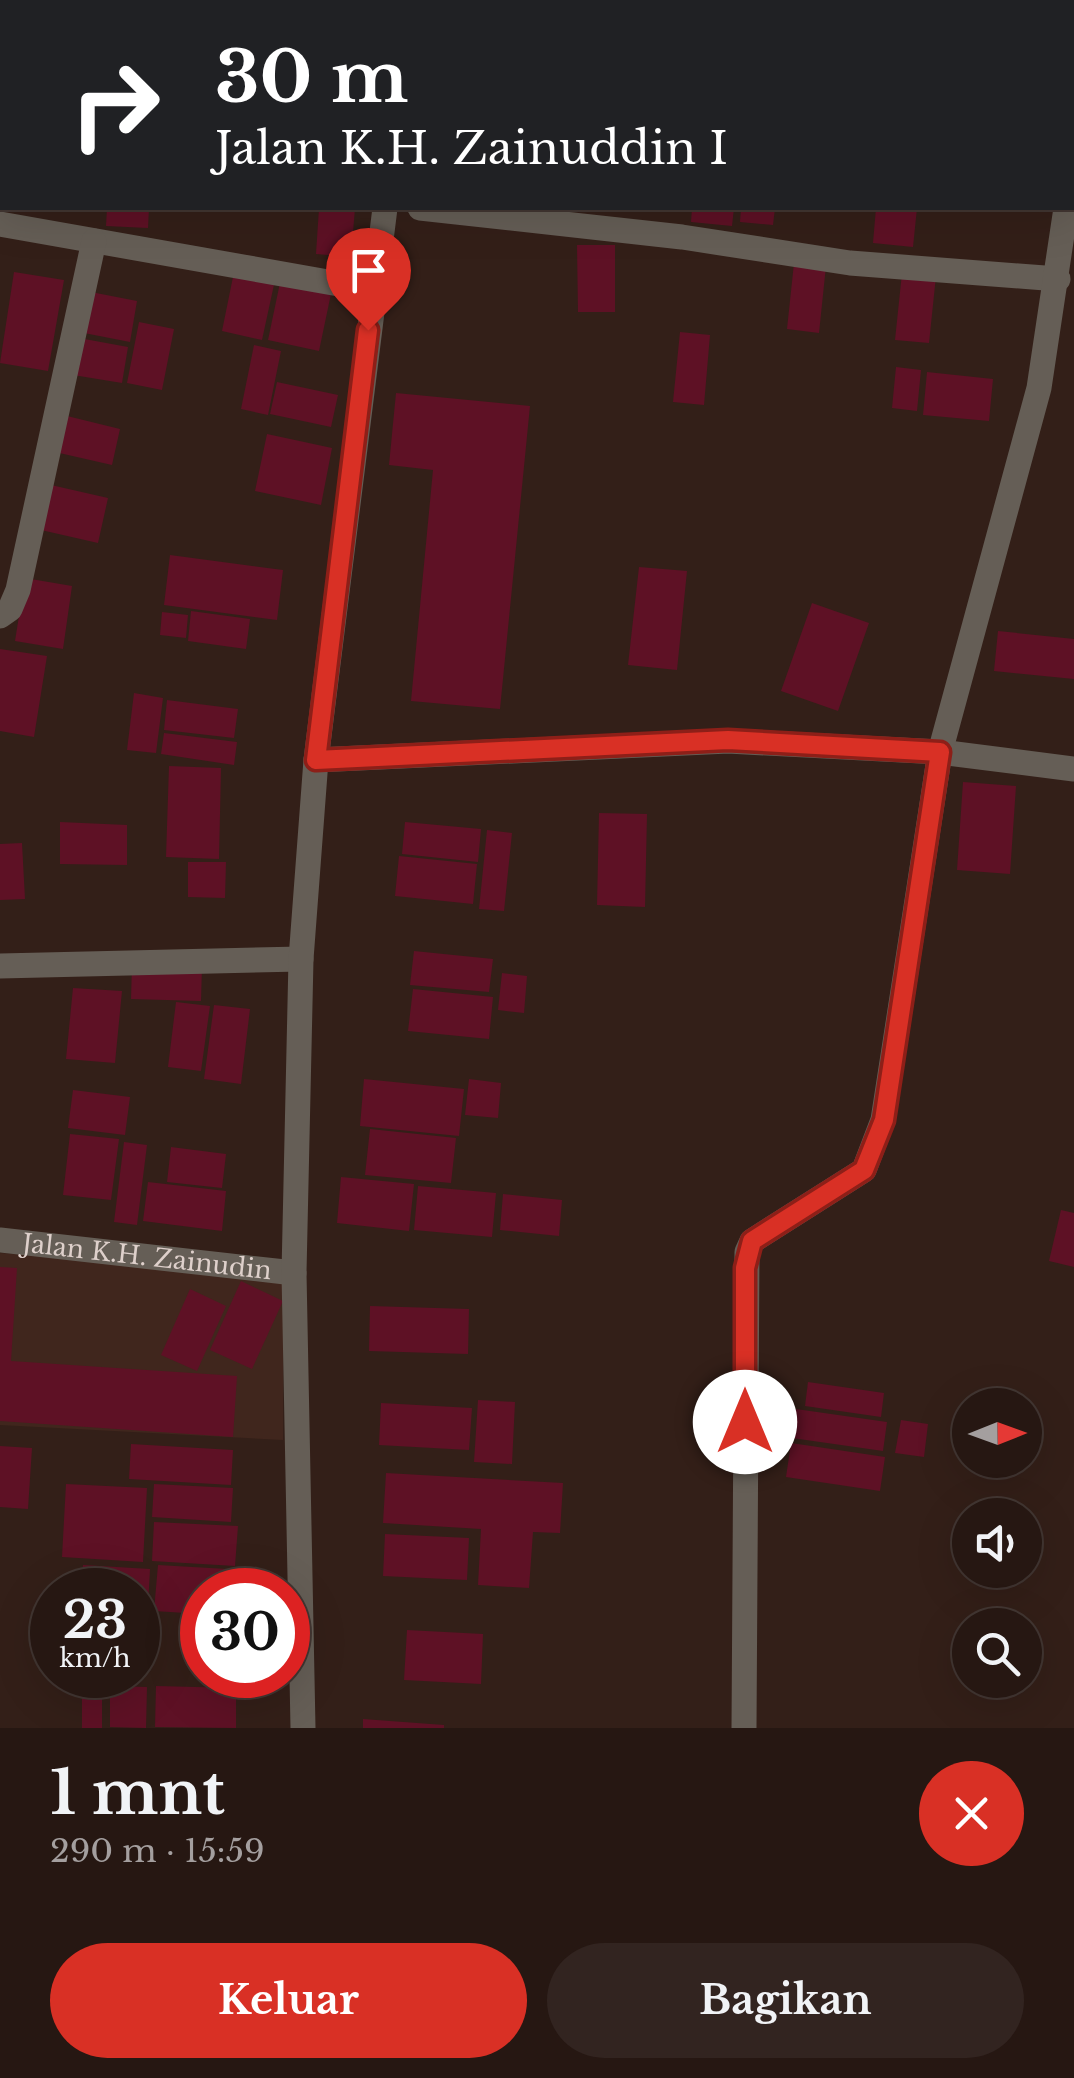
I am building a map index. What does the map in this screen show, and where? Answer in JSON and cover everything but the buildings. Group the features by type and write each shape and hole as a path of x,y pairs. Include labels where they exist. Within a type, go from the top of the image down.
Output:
{"street":[{"path":"303,1728 294,1273 300,959 316,760 385,210"},
{"path":"438,210 682,237 850,263 1058,279"},
{"path":"744,1728 747,1252 752,1241 864,1170 884,1120 940,752 1039,388 1066,210"},
{"path":"0,224 373,290"},
{"path":"0,616 10,609 18,590 94,241"},
{"path":"316,760 728,740 940,752 1074,769"},
{"path":"0,966 300,959"},
{"name":"Jalan K.H. Zainudin","path":"0,1240 294,1273"}],"shaded area":[{"path":"0,1253 283,1274 283,1440 0,1425"}],"route":[{"path":"368,330 316,760 728,740 940,752 884,1120 864,1170 824,1200 752,1241 745,1268 745,1422"}]}
